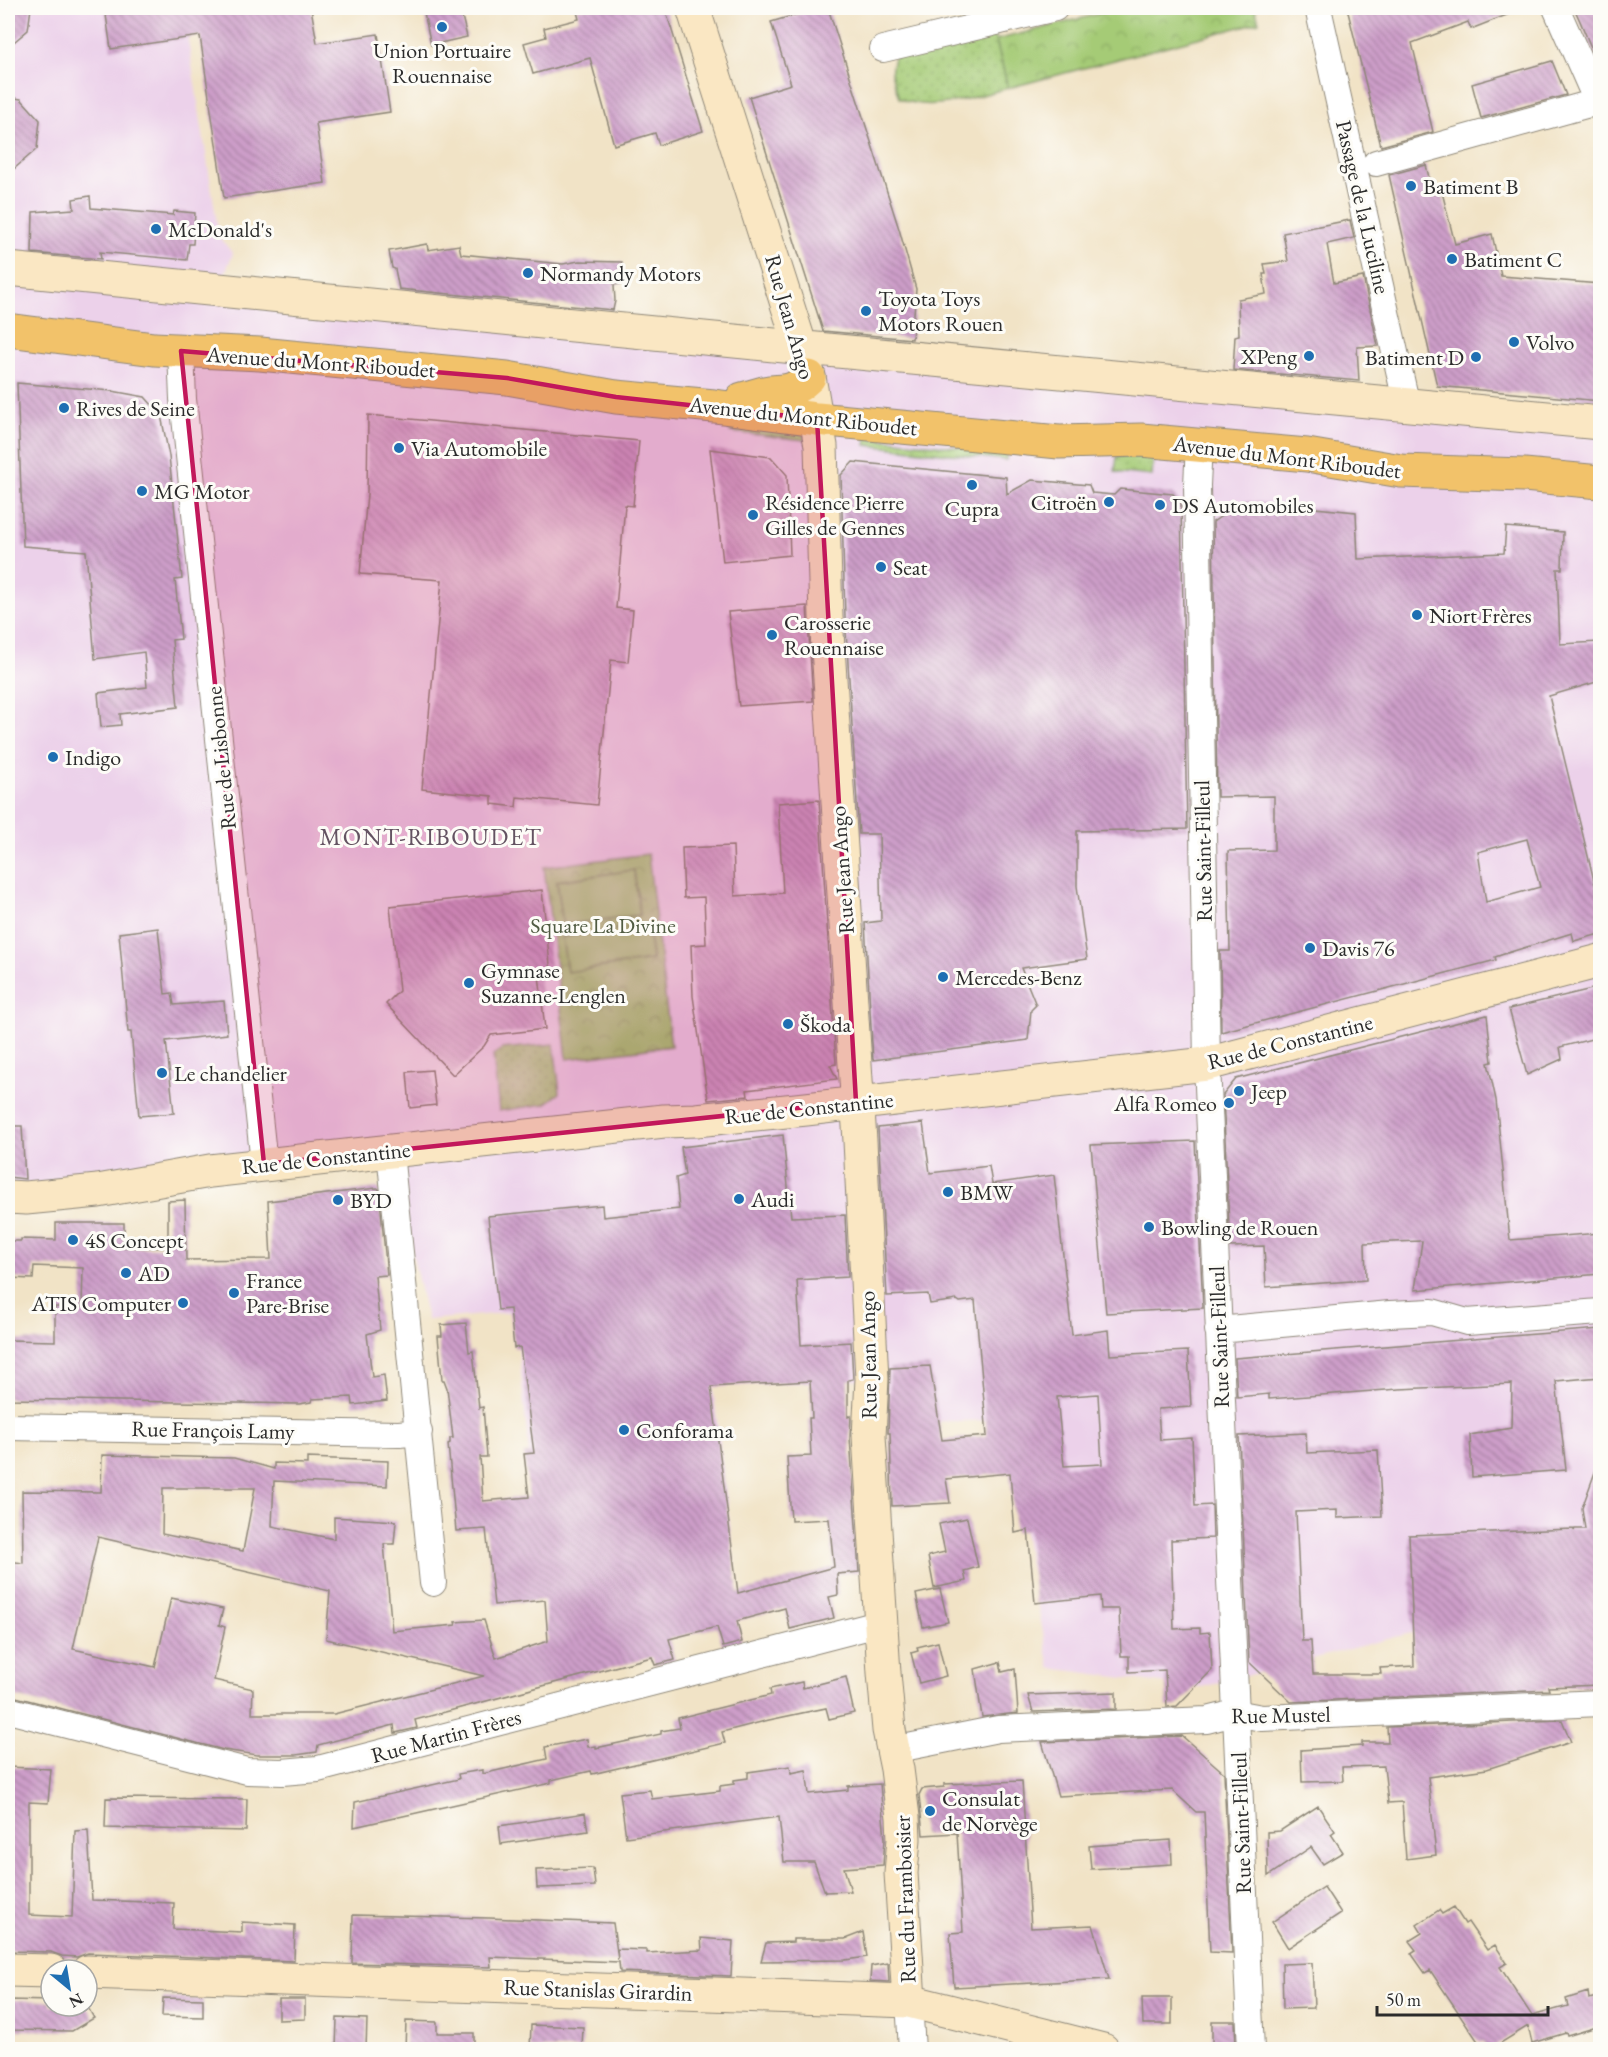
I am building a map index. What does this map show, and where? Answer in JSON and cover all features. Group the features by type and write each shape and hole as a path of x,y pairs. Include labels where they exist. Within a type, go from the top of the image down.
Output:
{"main road":[{"name":"Avenue du Mont Riboudet","path":"8,330 142,348 260,354 418,368 507,378 616,397 817,419 1059,441 1141,440 1199,444 1307,455 1401,471 1524,474 1600,482"},
{"path":"714,406 769,392 783,393 796,388 805,362"}],"street":[{"name":"Rue Jean Ango","path":"693,8 805,362 817,419 822,466 826,617 872,1379 869,1436 885,1683 893,1750"},
{"path":"883,50 1016,12 1055,8"},
{"name":"Passage de la Luciline","path":"1318,8 1407,406"},
{"path":"1377,163 1600,104 1556,8"},
{"path":"8,269 805,362 1407,406 1600,423"},
{"name":"Rue de Lisbonne","path":"181,351 183,399 264,1164"},
{"name":"Rue Saint-Filleul","path":"1199,444 1197,485 1207,1064 1251,2049"},
{"name":"Rue de Constantine","path":"8,1197 26,1198 98,1191 264,1164 655,1122 815,1108 1207,1064 1600,961"},
{"path":"390,1152 433,1583"},
{"path":"1218,1330 1401,1313 1432,1312 1467,1322 1600,1312"},
{"name":"Rue François Lamy","path":"8,1427 399,1434 419,1431"},
{"name":"Rue Martin Frères","path":"8,1710 247,1771 282,1772 318,1769 882,1623"},
{"name":"Rue Mustel","path":"893,1750 998,1729 1207,1720 1235,1713 1262,1718 1600,1703"},
{"name":"Rue du Framboisier","path":"893,1750 903,1817 901,1873 912,2049"},
{"path":"8,1970 39,1971"},
{"name":"Rue Stanislas Girardin","path":"99,1972 909,2001 1103,2049"}],"highlighted area":[{"path":"181,351 507,378 616,397 817,419 856,1102 264,1164"}],"shaded area":[{"path":"8,8 183,8 219,236 233,254 218,289 1600,423 1600,1584 1199,1688 1050,1668 1002,1420 870,1423 871,1379 713,1387 734,1560 547,1637 515,1312 427,1320 390,1152 8,1199"}],"green space":[{"path":"1122,8 1255,8 1259,22 1008,88 996,40"},
{"path":"994,32 1008,88 939,104 925,104 899,98 891,73 894,56"},
{"path":"731,425 800,433 806,440 730,432"},
{"path":"867,438 1007,452 1006,460 866,445"},
{"path":"1117,456 1151,457 1152,476 1115,472"},
{"name":"Square La Divine","path":"648,854 671,1046 567,1059 544,867"},
{"path":"634,870 640,915 563,925 557,881"},
{"path":"648,925 652,960 567,972 562,937"},
{"path":"554,1044 560,1093 545,1104 499,1111 493,1055 502,1049"}],"building":[{"path":"8,8 31,8 28,30 8,47"},
{"path":"105,8 311,8 317,43 378,34 390,112 316,123 325,183 224,198 200,36 111,49"},
{"name":"Union Portuaire Rouennaise","path":"423,8 460,8 467,37 431,45"},
{"path":"576,8 665,8 703,131 659,145 655,133 614,145 590,58 533,74 524,43 546,37 544,28 579,19"},
{"path":"818,8 828,8 899,229 916,289 912,339 823,331 749,97 791,84 771,22"},
{"path":"1347,8 1522,9 1471,29 1468,22 1412,43 1433,132 1381,146"},
{"path":"1574,8 1600,8 1600,69 1580,21"},
{"path":"1552,61 1566,95 1481,118 1472,84"},
{"path":"8,97 21,99 40,120 37,149 8,174"},
{"name":"Volvo","path":"1426,165 1433,194 1442,192 1455,244 1492,234 1501,276 1600,284 1600,401 1437,386 1389,175"},
{"path":"90,196 91,208 173,215 174,211 195,213 193,244 189,244 187,260 100,252 101,259 32,253 33,212 74,209 73,199"},
{"path":"1350,220 1354,238 1327,244 1334,283 1363,277 1378,346 1357,347 1359,381 1233,370 1235,336 1239,335 1238,299 1266,294 1264,264 1288,261 1283,233"},
{"name":"Normandy Motors","path":"427,244 428,250 459,245 461,254 563,264 579,261 622,262 624,283 614,285 613,310 399,289 389,251"},
{"path":"17,383 112,391 145,397 161,415 169,456 182,579 175,580 181,639 172,640 178,707 120,714 121,725 101,727 98,693 147,687 144,652 95,659 86,551 23,546"},
{"path":"368,415 639,441 633,506 625,505 616,608 633,610 628,662 611,660 597,805 517,797 516,807 492,804 492,796 422,789 442,580 360,574 367,494"},
{"name":"Résidence Pierre Gilles de Gennes","path":"710,449 771,457 787,475 790,555 723,562"},
{"path":"853,462 1006,477 1007,494 1032,480 1089,485 1092,493 1114,495 1120,489 1173,494 1181,503 1187,829 1077,831 1077,886 1087,959 1021,968 1036,1005 1031,1010 1028,1040 873,1060 865,923 881,921 879,834 859,834 845,616 841,475"},
{"path":"1243,501 1356,512 1358,559 1504,553 1506,527 1563,532 1562,569 1557,569 1560,644 1600,642 1600,681 1549,696 1597,893 1600,892 1600,934 1574,941 1572,933 1495,957 1496,960 1221,1032 1220,951 1230,951 1228,851 1274,850 1274,796 1217,797 1213,522","holes":["1527,839 1540,887 1486,902 1478,852"]},
{"name":"Carosserie Rouennaise","path":"807,606 813,701 739,706 728,612"},
{"path":"819,800 836,1064 830,1065 837,1079 747,1090 748,1096 708,1100 693,996 691,945 706,944 704,897 684,898 682,848 733,846 735,896 783,893 778,803"},
{"name":"Gymnase Suzanne-Lenglen","path":"542,890 551,974 539,975 545,1029 491,1035 484,1046 453,1075 386,1004 399,991 390,906"},
{"path":"158,928 165,994 172,993 174,1005 224,1001 227,1034 166,1041 174,1113 139,1116 131,1032 128,1032 119,933"},
{"path":"1600,987 1600,1037 1560,1047 1562,1059 1527,1075 1509,1009"},
{"path":"1487,1015 1492,1062 1488,1063 1496,1100 1510,1240 1600,1233 1600,1274 1415,1290 1422,1241 1365,1243 1366,1280 1266,1287 1264,1246 1230,1247 1223,1095 1236,1079"},
{"path":"432,1070 436,1105 410,1108 407,1072"},
{"path":"923,1123 930,1173 989,1166 992,1184 1054,1175 1072,1335 1108,1330 1110,1355 1188,1351 1191,1407 1158,1409 1160,1440 1192,1438 1195,1506 1212,1505 1213,1538 1171,1540 1174,1629 1200,1628 1200,1633 1210,1632 1212,1670 1177,1706 1167,1707 1165,1670 1129,1672 1129,1656 1121,1656 1119,1609 1101,1609 1100,1596 1035,1603 1028,1530 1015,1533 1010,1473 946,1479 950,1503 892,1506 890,1433 888,1433 890,1368 930,1366 942,1440 987,1436 975,1300 930,1304 928,1294 887,1296 878,1128","holes":["1098,1394 1102,1464 1064,1466 1057,1397"]},
{"path":"8,1126 22,1126 25,1179 8,1177"},
{"path":"783,1135 791,1217 845,1215 848,1277 797,1280 801,1345 851,1342 853,1379 848,1380 848,1417 851,1416 850,1437 859,1572 837,1574 838,1595 829,1597 834,1618 790,1629 785,1608 737,1621 742,1642 723,1647 717,1627 669,1639 675,1660 655,1665 652,1657 415,1720 417,1728 395,1733 394,1725 318,1745 317,1752 296,1755 257,1755 224,1750 8,1695 8,1561 23,1563 22,1491 101,1492 102,1455 234,1458 274,1469 274,1463 307,1464 307,1458 388,1461 387,1486 274,1481 272,1526 334,1539 334,1517 396,1521 394,1544 384,1544 392,1631 484,1620 496,1658 548,1641 545,1600 494,1605 486,1529 456,1531 448,1444 450,1438 453,1438 447,1388 442,1380 438,1336 442,1336 441,1325 466,1323 469,1352 473,1351 479,1408 483,1407 487,1457 480,1457 483,1501 529,1497 524,1454 534,1453 520,1347 514,1348 510,1309 498,1310 488,1216 602,1205 603,1217 679,1209 676,1178 685,1175 681,1147","holes":["810,1381 811,1456 787,1457 791,1521 829,1519 834,1567 738,1593 711,1387","163,1488 255,1488 243,1551 162,1534","98,1537 330,1591 326,1639 484,1676 334,1714 252,1714 253,1689 214,1680 225,1627 219,1625 223,1609 171,1598 155,1667 73,1649"]},
{"name":"Bowling de Rouen","path":"1195,1141 1203,1308 1106,1313 1091,1145"},
{"path":"379,1189 387,1275 375,1276 380,1330 367,1334 372,1377 384,1375 387,1401 353,1405 352,1397 312,1399 311,1402 299,1404 8,1399 8,1340 55,1341 55,1307 82,1307 83,1268 34,1266 33,1279 10,1278 11,1241 56,1240 56,1223 124,1223 124,1247 168,1248 168,1201 185,1200 186,1260 271,1259 268,1201"},
{"path":"1600,1329 1600,1377 1556,1381 1566,1470 1472,1477 1470,1435 1511,1428 1512,1384 1399,1389 1269,1399 1269,1394 1237,1397 1235,1358"},
{"path":"1306,1433 1307,1453 1378,1450 1382,1516 1337,1518 1337,1510 1296,1512 1302,1641 1311,1641 1313,1674 1381,1674 1380,1668 1414,1666 1409,1535 1585,1529 1582,1508 1598,1464 1600,1464 1600,1685 1548,1687 1549,1690 1291,1702 1249,1662 1239,1436"},
{"path":"967,1518 978,1567 964,1571 966,1581 934,1588 928,1556 945,1552 939,1524"},
{"path":"940,1589 948,1622 923,1627 916,1594"},
{"path":"938,1642 946,1676 919,1683 911,1653 918,1651 917,1647"},
{"path":"1000,1662 1002,1672 1015,1669 1018,1713 982,1717 975,1669"},
{"path":"846,1677 854,1713 829,1719 826,1708 769,1720 722,1732 725,1743 592,1774 591,1771 551,1780 551,1783 354,1827 355,1802 459,1779 458,1774 482,1770 482,1774 547,1759 545,1747 587,1739 588,1747 596,1746 596,1748 661,1734 661,1731 680,1728 678,1718 771,1695 770,1689 802,1682 803,1688"},
{"path":"1116,1692 1116,1709 1033,1712 1028,1695"},
{"path":"1562,1720 1571,1742 1487,1769 1428,1777 1436,1855 1406,1859 1402,1802 1388,1803 1384,1766 1342,1767 1343,1781 1302,1782 1301,1750 1362,1746 1362,1742 1388,1742 1387,1727"},
{"path":"1182,1736 1224,1773 1232,1953 1210,1952 1204,1812 1196,1812 1172,1790 1058,1796 1042,1742"},
{"path":"790,1766 791,1773 806,1770 809,1794 848,1790 848,1786 880,1784 885,1839 883,1865 844,1868 851,1891 825,1892 814,1862 784,1862 779,1817 626,1837 620,1793 650,1790 652,1799 720,1791 720,1786 734,1784 734,1780 748,1778 748,1772"},
{"path":"8,1767 51,1769 48,1803 29,1802 29,1915 72,1917 75,1831 88,1830 92,1900 174,1903 173,1929 242,1932 242,1922 295,1925 294,1961 88,1953 77,1957 62,1956 51,1952 8,1951"},
{"path":"1022,1781 1031,1928 1093,1925 1109,1979 954,1987 950,1933 963,1932 957,1833 923,1835 919,1795 922,1789 944,1787 944,1784"},
{"path":"106,1798 247,1799 246,1831 105,1828"},
{"path":"1318,1806 1335,1831 1331,1834 1343,1852 1323,1864 1311,1847 1268,1876 1267,1832 1280,1831"},
{"path":"585,1813 588,1831 501,1844 499,1826"},
{"path":"1171,1840 1172,1864 1091,1869 1089,1846"},
{"path":"593,1868 595,1886 537,1888 536,1870"},
{"path":"1324,1887 1341,1913 1288,1948 1272,1922"},
{"path":"1454,1907 1465,1924 1468,1922 1487,1950 1495,1945 1507,1963 1500,1967 1532,2016 1568,2006 1566,1999 1588,1992 1589,1999 1600,1996 1600,2026 1532,2043 1528,2026 1491,2049 1488,2049 1482,2042 1479,2043 1430,1970 1425,1973 1411,1953 1416,1950 1409,1941 1422,1933 1417,1925 1439,1910 1442,1914"},
{"path":"353,1915 613,1923 618,1960 617,1949 647,1950 647,1953 702,1950 701,1938 733,1941 731,1976 620,1972 619,1962 490,1957 491,1967 352,1963"},
{"path":"863,1932 867,1957 845,1960 761,1961 766,1943 793,1942 793,1939 845,1939"},
{"path":"888,1963 889,1982 870,1981 871,1966"},
{"path":"1312,1963 1314,2008 1283,2009 1282,1964"},
{"path":"163,1998 203,1999 203,2017 162,2016"},
{"path":"1142,1998 1172,1998 1172,2024 1143,2024"},
{"path":"279,1999 305,1999 305,2019 279,2020"},
{"path":"9,2000 39,2001 39,2018 94,2018 72,2031 8,2029"},
{"path":"337,2018 367,2019 366,2049 336,2049"},
{"path":"406,2021 437,2022 437,2033 474,2033 474,2049 405,2049"},
{"path":"1212,2021 1235,2021 1236,2049 1212,2049"},
{"path":"531,2025 583,2027 582,2049 530,2049"}],"place":[{"name":"Union Portuaire Rouennaise","path":"442,27"},
{"name":"Batiment B","path":"1411,186"},
{"name":"McDonald's","path":"156,229"},
{"name":"Batiment C","path":"1452,259"},
{"name":"Normandy Motors","path":"528,273"},
{"name":"Toyota Toys Motors Rouen","path":"866,311"},
{"name":"Volvo","path":"1514,342"},
{"name":"XPeng","path":"1309,356"},
{"name":"Batiment D","path":"1476,357"},
{"name":"Rives de Seine","path":"64,408"},
{"name":"Via Automobile","path":"399,448"},
{"name":"Cupra","path":"972,485"},
{"name":"MG Motor","path":"142,491"},
{"name":"Citroën","path":"1109,502"},
{"name":"DS Automobiles","path":"1160,505"},
{"name":"Résidence Pierre Gilles de Gennes","path":"753,515"},
{"name":"Seat","path":"881,567"},
{"name":"Niort Frères","path":"1417,615"},
{"name":"Carosserie Rouennaise","path":"772,635"},
{"name":"Indigo","path":"53,757"},
{"name":"Davis 76","path":"1310,948"},
{"name":"Mercedes-Benz","path":"943,977"},
{"name":"Gymnase Suzanne-Lenglen","path":"469,983"},
{"name":"Škoda","path":"788,1024"},
{"name":"Le chandelier","path":"162,1073"},
{"name":"Jeep","path":"1239,1091"},
{"name":"Alfa Romeo","path":"1229,1103"},
{"name":"BMW","path":"948,1192"},
{"name":"Audi","path":"739,1199"},
{"name":"BYD","path":"338,1200"},
{"name":"Bowling de Rouen","path":"1149,1227"},
{"name":"4S Concept","path":"73,1240"},
{"name":"AD","path":"126,1273"},
{"name":"France Pare-Brise","path":"234,1293"},
{"name":"ATIS Computer","path":"183,1303"},
{"name":"Conforama","path":"624,1430"},
{"name":"Consulat de Norvège","path":"930,1811"}],"district":[{"name":"MONT-RIBOUDET","path":"431,836"}]}
